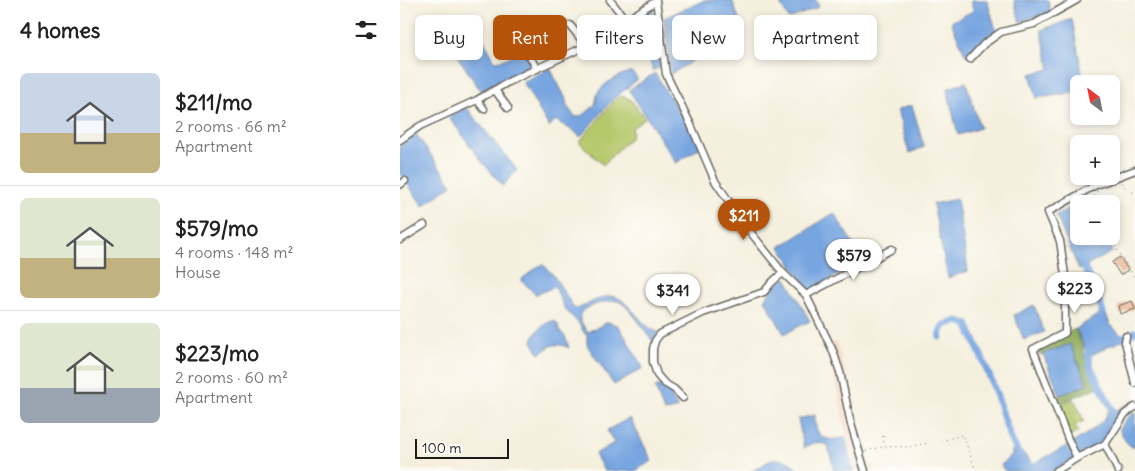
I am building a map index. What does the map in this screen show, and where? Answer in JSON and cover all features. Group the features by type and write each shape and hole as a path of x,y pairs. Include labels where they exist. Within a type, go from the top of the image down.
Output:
{"street":[{"path":"610,0 622,15"},
{"path":"634,15 656,0 666,74 692,125 715,181 748,229 783,273 806,295 833,351 865,471"},
{"path":"970,59 984,44 1001,32 1034,24 1077,0"},
{"path":"570,24 577,34"},
{"path":"400,140 420,126 577,50"},
{"path":"532,60 537,69"},
{"path":"495,90 508,108"},
{"path":"477,100 484,109"},
{"path":"1120,176 1135,170"},
{"path":"1077,458 1033,349 1065,333 1065,275 1060,241 1048,212 1094,186"},
{"path":"400,240 424,225"},
{"path":"806,295 892,249"},
{"path":"683,398 657,375 653,349 655,341 660,334 703,313 764,292 783,273"},
{"path":"1126,339 1135,383"},
{"path":"1056,471 1105,444 1125,414 1135,407"},
{"path":"1105,444 1118,471"}],"path":[{"path":"1120,183 1130,192 1134,193 1135,188"},
{"path":"1094,186 1098,195"},
{"path":"1115,245 1135,278"},
{"path":"941,441 963,435 976,471"},
{"path":"883,436 884,447"},
{"path":"860,451 870,451 884,447 912,446 927,442 928,440"}],"shaded area":[{"path":"837,342 862,435 870,454 874,471 855,471 833,369 825,347"}],"green space":[{"path":"622,96 630,99 645,118 632,128 631,137 603,165 579,142 614,101"},
{"path":"1075,329 1083,347 1084,355 1099,387 1057,404 1055,397 1087,385 1087,380 1070,345 1040,355 1037,349"},
{"path":"1074,399 1084,421 1075,425 1078,432 1069,437 1057,406"}],"water":[{"path":"705,0 732,0 738,15 672,15 672,60 694,60 671,74 664,18"},
{"path":"778,0 816,0 819,7 799,15 787,15"},
{"path":"971,0 987,0 996,30 966,56 951,22 973,11"},
{"path":"1014,0 1048,0 1050,12 1020,22"},
{"path":"653,7 654,15 641,15"},
{"path":"1072,19 1082,75 1070,75 1070,93 1037,98 1030,74 1050,69 1041,30"},
{"path":"483,41 495,61 530,60 533,67 482,93 460,60 483,60"},
{"path":"650,60 659,60 660,68 653,70"},
{"path":"550,68 567,101 566,105 575,117 584,114 592,108 596,103 598,92 612,80 632,72 637,80 612,100 580,137 555,120 549,127 523,82"},
{"path":"655,73 701,147 676,163 629,90"},
{"path":"966,82 980,128 958,135 947,89"},
{"path":"912,105 924,147 909,153 897,110"},
{"path":"466,107 517,170 503,186 483,163 449,117"},
{"path":"416,134 452,185 423,206 400,173 400,146"},
{"path":"957,199 968,271 948,278 933,204"},
{"path":"1070,208 1070,245 1111,245 1112,252 1079,270 1056,215"},
{"path":"834,213 863,260 809,291 780,247"},
{"path":"543,265 556,279 575,309 607,296 613,296 625,303 647,326 658,332 653,342 629,309 616,301 592,306 580,314 581,321 588,332 608,322 619,326 643,368 614,385 587,345 587,334 585,334 579,324 565,309 556,289 553,287 536,295 523,282 523,278"},
{"path":"786,278 810,321 784,334 765,300 777,284"},
{"path":"1034,305 1044,332 1024,340 1014,315"},
{"path":"1102,305 1110,324 1122,336 1123,340 1091,355 1090,360 1088,360 1085,348 1076,329 1099,314 1100,306"},
{"path":"555,321 559,330 565,336 569,348 556,345 539,354 532,341 539,329"},
{"path":"1070,344 1087,384 1060,395 1043,354"},
{"path":"664,384 678,408 664,412 655,387"},
{"path":"1135,400 1135,403 1120,414 1107,436 1095,447 1053,471 1005,471 1001,465 1012,455 1012,450 1018,453 1022,452 1033,464 1091,431 1105,418 1110,407 1117,410"},
{"path":"1135,411 1135,447 1132,447 1124,439 1119,429"},
{"path":"815,415 816,428 826,439 845,437 853,471 834,471 828,445 816,443 804,448 798,419"},
{"path":"630,418 652,461 635,471 604,471 595,454 614,443 607,430"},
{"path":"773,459 787,461 798,471 752,471"}],"building":[{"path":"1120,257 1128,270 1120,275 1112,262"},
{"path":"1132,301 1135,309 1120,314 1118,306"}],"waterway":[{"path":"1084,267 1103,313"},
{"path":"940,337 944,325 958,321 967,324 994,387 1010,437 1023,460"},
{"path":"1122,338 1135,332"},
{"path":"1088,352 1090,366 1114,413"}]}
